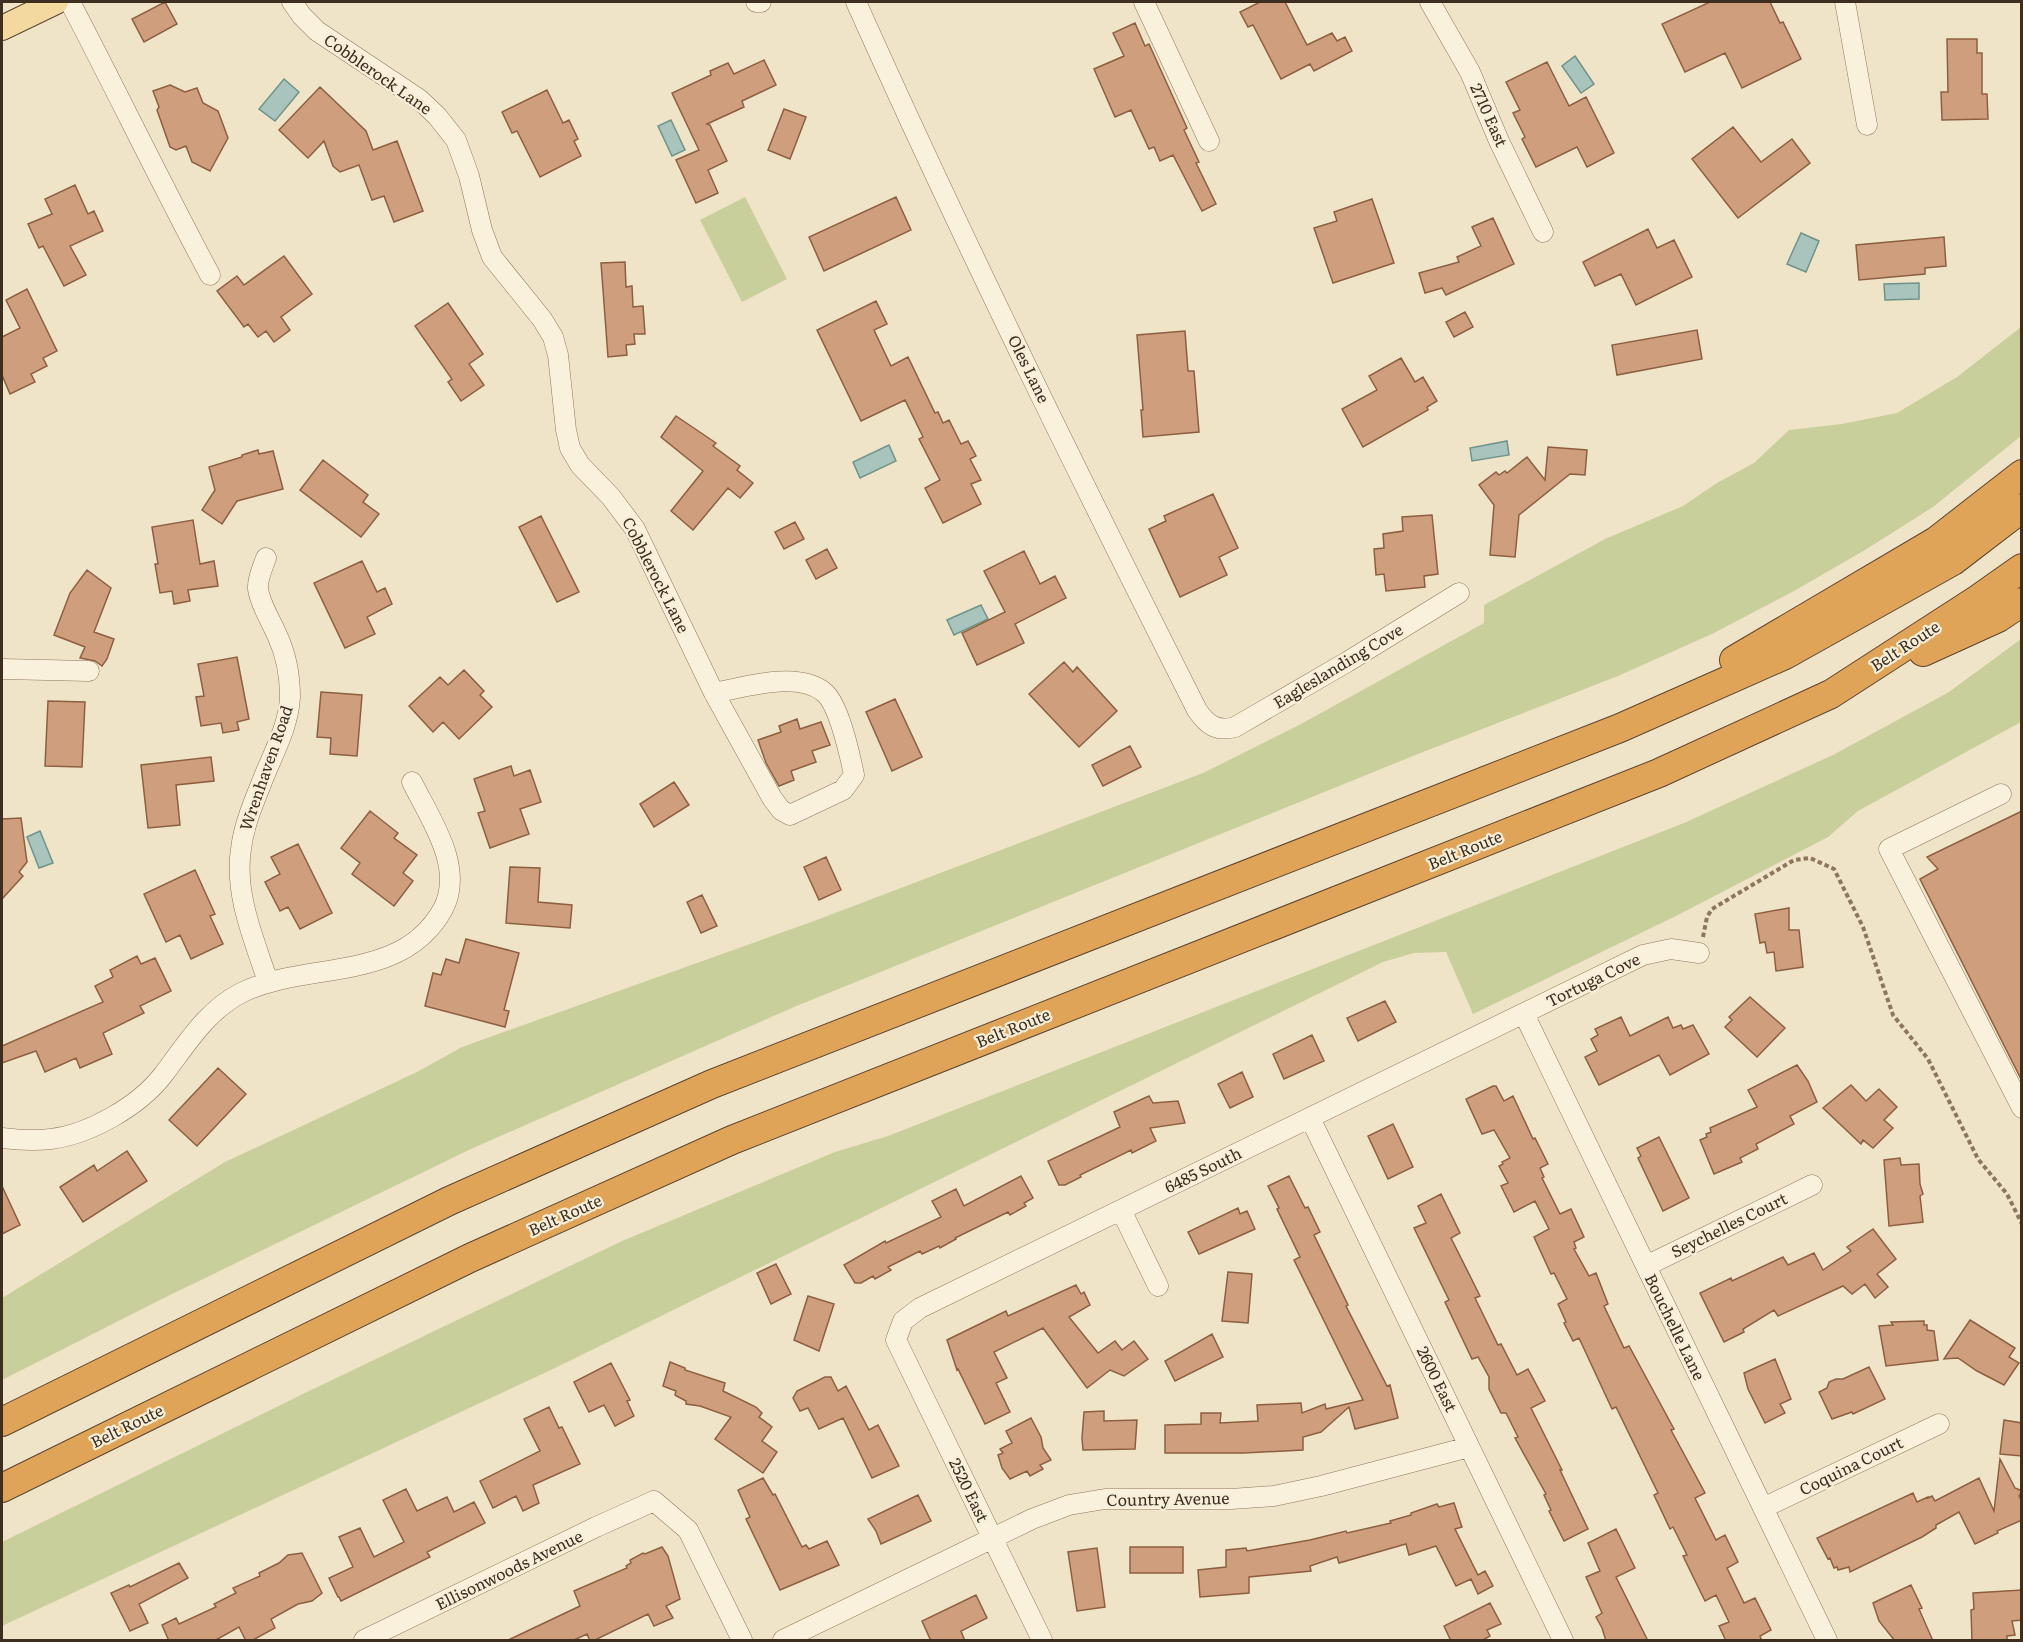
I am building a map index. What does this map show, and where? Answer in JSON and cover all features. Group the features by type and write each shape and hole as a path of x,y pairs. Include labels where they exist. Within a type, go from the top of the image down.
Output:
{"highway":[{"path":"1620,728 1936,542 2022,474"},
{"path":"2,1422 449,1201 712,1084 1620,728 1785,655 1953,561 2022,508"},
{"name":"Belt Route","path":"2,1488 470,1258 732,1140 1659,773 1831,694 2022,568"},
{"path":"1831,694 1998,618 2022,602"}],"main road":[{"path":"2,28 56,2"}],"street":[{"path":"70,2 210,275"},
{"name":"Cobblerock Lane","path":"292,2 317,31 428,106 456,140 469,176 482,230 492,257 542,319 553,337 558,355 570,448 580,465 611,497 635,529 714,693 772,798 781,810 790,815 843,790 854,775 835,706 826,693 809,684 792,681 714,693"},
{"path":"756,2 761,2"},
{"name":"Oles Lane","path":"856,2 926,155 1092,502 1197,710 1207,723 1215,728"},
{"path":"1144,2 1209,141"},
{"name":"2710 East","path":"1430,2 1470,72 1499,141 1543,232"},
{"path":"1845,2 1867,125"},
{"name":"Wrenhaven Road","path":"266,558 258,581 258,588 283,648 290,696 285,724 247,819 240,850 240,868 245,911 268,982"},
{"name":"Eagleslanding Cove","path":"1215,728 1236,727 1459,593"},
{"path":"2,669 89,671"},
{"path":"2,1138 26,1141 54,1139 87,1129 118,1113 140,1097 161,1078 212,1013 240,993 268,982 383,959 416,941 427,932 449,894 451,871 445,850 412,782"},
{"path":"2001,794 1889,849 2022,1108"},
{"name":"Tortuga Cove","path":"1524,1014 1643,955 1671,949 1700,953"},
{"name":"6485 South","path":"896,1340 903,1321 920,1308 1524,1014"},
{"name":"Bouchelle Lane","path":"1524,1014 1827,1641"},
{"name":"2600 East","path":"1310,1118 1563,1641"},
{"name":"Seychelles Court","path":"1646,1266 1812,1185"},
{"path":"1121,1210 1158,1286"},
{"name":"2520 East","path":"896,1340 1042,1641"},
{"name":"Coquina Court","path":"1763,1508 1939,1424"},
{"name":"Country Avenue","path":"783,1641 992,1538 1069,1505 1105,1499 1232,1499 1274,1496 1469,1447"},
{"name":"Ellisonwoods Avenue","path":"364,1641 395,1634 596,1527 654,1501 688,1530 742,1641"}],"path":[{"path":"1707,916 1712,909 1794,860 1810,858 1834,869 1863,927 1893,1015 1928,1059 1978,1159 2007,1194 2022,1224"}],"green space":[{"path":"745,197 787,279 742,302 700,220"},
{"path":"2021,327 2021,436 1933,507 1794,591 1714,633 1618,676 1418,754 794,1007 471,1149 164,1298 2,1380 2,1298 225,1162 417,1072 462,1047 814,921 1203,773 1301,724 1484,623 1484,605 1605,539 1683,506 1717,483 1754,463 1789,430 1842,424 1897,413 1957,377"},
{"path":"2021,639 2021,722 1858,811 1828,837 1676,916 1473,1014 1446,952 1414,953 1383,962 555,1368 2,1626 2,1542 305,1393 622,1241 835,1152 888,1136 1684,823 1833,755 1949,692"}],"water":[{"path":"1575,56 1594,84 1581,93 1562,66"},
{"path":"284,79 299,92 275,121 259,109"},
{"path":"671,120 685,150 672,156 658,126"},
{"path":"1801,233 1819,241 1806,272 1787,264"},
{"path":"1919,283 1919,299 1885,300 1884,284"},
{"path":"1507,441 1509,455 1472,461 1470,448"},
{"path":"889,445 896,461 860,478 853,462"},
{"path":"981,605 988,619 954,635 947,620"},
{"path":"40,831 53,863 39,868 27,837"}],"building":[{"path":"165,2 177,24 144,42 132,19"},
{"path":"1260,2 1285,2 1307,45 1332,33 1337,41 1345,37 1352,51 1314,71 1310,64 1281,79 1253,25 1248,27 1240,12"},
{"path":"1710,2 1770,2 1780,23 1783,22 1801,59 1742,88 1725,53 1685,72 1662,24"},
{"path":"1135,23 1145,46 1149,44 1187,128 1184,130 1199,162 1196,163 1216,204 1202,211 1173,155 1160,161 1154,147 1149,149 1131,110 1115,117 1094,69 1124,56 1113,33"},
{"path":"1947,39 1977,39 1977,53 1982,53 1982,94 1987,94 1988,119 1942,120 1941,92 1948,92"},
{"path":"764,60 776,85 742,101 744,107 707,124 710,125 727,161 708,170 718,193 696,203 676,160 699,150 672,93 711,75 710,71 728,63 734,74"},
{"path":"1547,62 1569,106 1586,97 1614,153 1587,167 1577,147 1536,167 1522,139 1525,137 1513,113 1520,110 1506,82"},
{"path":"170,85 185,92 197,88 203,103 218,111 228,138 210,171 192,162 186,146 176,150 170,147 153,91"},
{"path":"320,87 366,131 373,150 397,141 423,211 394,222 384,196 372,200 359,165 340,172 333,166 324,141 308,158 279,130"},
{"path":"547,90 563,123 569,120 578,139 574,141 581,156 540,177 517,131 512,133 502,112"},
{"path":"784,109 806,117 790,159 768,150"},
{"path":"1733,127 1761,162 1792,139 1810,163 1738,218 1692,159"},
{"path":"75,185 88,214 94,211 103,231 70,246 86,275 64,286 43,246 39,248 28,224 52,214 45,199"},
{"path":"896,197 911,230 824,271 809,237"},
{"path":"1372,199 1394,263 1333,283 1314,228 1337,221 1334,212"},
{"path":"1493,218 1514,264 1446,295 1442,288 1425,293 1419,273 1459,262 1457,257 1481,246 1472,227"},
{"path":"1648,229 1657,248 1674,240 1692,277 1636,305 1621,274 1595,286 1583,262"},
{"path":"1944,237 1946,266 1925,268 1925,274 1859,280 1856,245"},
{"path":"284,256 312,294 281,317 290,330 274,342 266,331 258,337 248,324 244,327 217,291 237,276 244,285"},
{"path":"625,262 626,287 632,286 633,307 643,306 645,334 634,334 635,344 626,345 627,355 608,357 601,263"},
{"path":"27,289 57,351 43,358 47,366 31,374 35,382 10,394 2,375 2,337 20,328 6,300"},
{"path":"876,301 887,324 874,330 891,366 908,357 935,413 938,412 943,423 949,420 961,444 968,441 976,456 970,459 981,480 971,484 981,504 943,523 925,488 940,480 919,439 923,437 905,400 861,421 817,330"},
{"path":"448,303 483,354 469,364 484,385 461,401 448,382 452,379 415,326"},
{"path":"1465,312 1473,327 1454,337 1446,322"},
{"path":"1697,330 1702,359 1617,375 1612,345"},
{"path":"1185,331 1188,371 1194,371 1199,432 1143,437 1137,335"},
{"path":"1401,358 1415,382 1423,377 1437,401 1427,407 1428,410 1363,447 1342,409 1377,390 1369,376"},
{"path":"676,416 716,443 713,446 740,466 737,470 753,483 740,498 728,488 693,530 671,511 703,471 661,437"},
{"path":"1548,447 1587,450 1585,475 1570,474 1519,515 1515,557 1490,555 1494,505 1479,485 1496,472 1499,475 1505,471 1507,473 1527,457 1545,480"},
{"path":"258,450 259,454 273,451 283,489 237,501 222,524 202,510 215,490 209,467"},
{"path":"323,460 368,495 363,502 379,514 361,537 300,490"},
{"path":"1213,494 1238,548 1219,557 1227,575 1180,597 1149,529 1166,521 1164,516"},
{"path":"1432,515 1438,574 1424,576 1425,587 1386,591 1384,574 1376,575 1374,549 1384,548 1383,534 1403,531 1402,517"},
{"path":"541,516 579,592 557,602 519,527"},
{"path":"193,520 200,564 214,561 218,586 188,590 190,601 174,604 172,591 160,593 152,527"},
{"path":"795,522 804,539 784,549 775,532"},
{"path":"827,549 837,568 816,579 806,560"},
{"path":"1024,551 1040,584 1055,576 1066,598 1015,624 1024,643 977,665 962,633 1005,612 984,571"},
{"path":"362,561 377,592 385,588 392,604 367,617 375,634 345,648 314,583"},
{"path":"87,570 111,588 94,632 114,639 102,666 95,661 80,658 85,647 54,635 70,593"},
{"path":"237,657 249,719 237,722 239,730 223,733 221,723 201,726 196,697 204,696 198,664"},
{"path":"1064,662 1073,672 1077,667 1117,711 1079,747 1029,694"},
{"path":"464,670 484,691 480,695 492,707 459,739 443,722 433,732 409,706 440,677 448,685"},
{"path":"321,692 362,695 357,756 330,754 331,738 317,737"},
{"path":"895,699 922,757 892,771 866,712"},
{"path":"48,701 85,702 82,767 45,766"},
{"path":"797,719 800,729 821,722 830,745 812,751 816,762 791,771 794,780 779,786 766,763 758,740 781,732 779,726"},
{"path":"1130,746 1141,767 1103,786 1092,765"},
{"path":"211,757 214,781 176,785 180,825 148,828 141,765"},
{"path":"511,766 514,776 530,770 541,802 520,809 529,834 490,848 478,813 485,811 474,779"},
{"path":"674,782 689,805 654,827 640,804"},
{"path":"370,811 398,833 394,838 417,855 403,873 413,881 394,906 352,874 360,863 341,848"},
{"path":"2022,811 2022,1081 1920,879 1938,869 1927,857"},
{"path":"21,818 27,862 19,872 23,876 2,899 2,819"},
{"path":"298,844 332,913 300,929 288,907 280,911 265,882 280,874 271,857"},
{"path":"826,857 841,890 819,900 804,867"},
{"path":"510,867 540,868 538,902 572,905 570,928 506,923"},
{"path":"195,870 215,914 210,916 223,944 191,959 180,935 166,942 144,894"},
{"path":"702,895 717,926 701,933 687,902"},
{"path":"1789,908 1789,930 1799,930 1803,967 1776,971 1774,952 1767,953 1765,942 1760,943 1755,914"},
{"path":"466,939 519,953 504,1010 509,1011 505,1027 425,1006 433,973 441,975 446,959 459,963"},
{"path":"137,956 141,964 155,958 171,991 140,1006 144,1013 103,1033 112,1054 80,1068 76,1058 45,1072 36,1051 2,1063 2,1046 103,1002 95,986 113,977 110,970"},
{"path":"1750,997 1785,1028 1757,1057 1725,1027 1732,1020 1729,1017"},
{"path":"1385,1001 1396,1022 1358,1041 1347,1018"},
{"path":"1621,1017 1630,1036 1668,1017 1673,1028 1681,1025 1683,1029 1693,1025 1709,1054 1670,1075 1659,1055 1599,1085 1585,1057 1597,1051 1591,1039 1598,1035 1595,1029"},
{"path":"1312,1035 1324,1061 1284,1079 1273,1054"},
{"path":"1797,1065 1808,1081 1817,1102 1790,1116 1794,1124 1756,1144 1758,1149 1740,1158 1742,1162 1714,1174 1700,1140 1707,1137 1706,1134 1711,1132 1710,1128 1757,1107 1748,1090"},
{"path":"218,1068 246,1094 197,1146 169,1120"},
{"path":"1242,1072 1253,1097 1230,1108 1218,1084"},
{"path":"1851,1085 1866,1101 1879,1089 1897,1107 1884,1120 1893,1128 1873,1148 1863,1140 1861,1144 1823,1108"},
{"path":"1496,1086 1504,1101 1513,1096 1533,1139 1535,1138 1548,1164 1540,1168 1544,1177 1542,1178 1560,1214 1571,1209 1584,1237 1574,1242 1576,1248 1574,1249 1589,1276 1596,1273 1608,1304 1604,1306 1624,1348 1629,1346 1674,1429 1671,1430 1705,1493 1695,1498 1716,1540 1725,1535 1738,1562 1727,1568 1744,1603 1755,1598 1771,1630 1760,1636 1762,1641 1726,1641 1719,1626 1729,1622 1716,1595 1705,1601 1683,1556 1687,1555 1673,1527 1670,1529 1654,1495 1658,1493 1616,1407 1612,1409 1579,1338 1573,1341 1564,1323 1566,1322 1558,1304 1567,1299 1554,1273 1551,1274 1534,1237 1549,1229 1535,1201 1514,1212 1501,1186 1508,1183 1499,1166 1510,1158 1494,1130 1482,1134 1466,1099"},
{"path":"1149,1096 1153,1103 1178,1101 1185,1123 1150,1128 1156,1141 1132,1153 1131,1150 1080,1175 1081,1177 1065,1185 1059,1185 1048,1161 1120,1127 1114,1112"},
{"path":"1393,1124 1413,1167 1388,1179 1368,1136"},
{"path":"1659,1137 1689,1198 1663,1211 1638,1158 1641,1156 1637,1148"},
{"path":"127,1151 147,1181 83,1222 60,1187 94,1165 97,1171"},
{"path":"1900,1158 1901,1165 1919,1164 1923,1194 1920,1196 1923,1222 1889,1226 1884,1160"},
{"path":"1021,1176 1033,1198 1024,1203 1026,1206 1010,1215 1008,1212 955,1238 940,1248 939,1246 922,1254 920,1251 888,1267 891,1270 875,1279 873,1276 861,1283 855,1283 844,1265 885,1241 886,1243 941,1217 932,1201 956,1189 964,1206"},
{"path":"1289,1176 1320,1232 1314,1235 1348,1305 1346,1306 1387,1386 1390,1385 1398,1418 1355,1429 1349,1407 1321,1432 1303,1437 1303,1450 1165,1453 1165,1425 1201,1424 1201,1413 1221,1413 1220,1423 1258,1421 1257,1405 1301,1403 1302,1413 1325,1404 1326,1409 1363,1400 1294,1260 1300,1257 1268,1186"},
{"path":"2,1186 20,1225 2,1234"},
{"path":"1441,1194 1460,1233 1451,1238 1480,1296 1475,1298 1498,1345 1501,1344 1517,1375 1528,1369 1545,1401 1531,1408 1588,1529 1564,1541 1549,1511 1551,1510 1544,1495 1546,1494 1515,1438 1518,1437 1506,1413 1501,1413 1489,1389 1489,1377 1478,1357 1472,1359 1445,1302 1449,1300 1414,1228 1426,1223 1418,1206"},
{"path":"1238,1208 1240,1214 1247,1211 1255,1229 1199,1254 1188,1232"},
{"path":"1873,1229 1896,1259 1877,1274 1888,1287 1875,1298 1865,1284 1852,1294 1843,1286 1778,1316 1774,1310 1743,1329 1744,1332 1724,1342 1700,1293 1783,1257 1788,1265 1814,1253 1823,1270 1851,1251 1847,1247"},
{"path":"776,1264 791,1294 771,1304 757,1273"},
{"path":"1228,1272 1252,1274 1248,1323 1222,1321"},
{"path":"1076,1285 1081,1294 1084,1292 1090,1305 1069,1317 1098,1353 1115,1341 1122,1350 1134,1341 1148,1359 1124,1376 1110,1370 1087,1388 1043,1328 994,1352 1007,1378 996,1383 1010,1412 985,1424 957,1370 947,1340 1006,1311 1008,1316"},
{"path":"808,1296 834,1304 819,1351 794,1340"},
{"path":"1970,1320 2015,1348 2009,1357 2019,1363 2004,1385 1958,1358 1944,1359"},
{"path":"1924,1321 1927,1330 1934,1331 1938,1360 1886,1366 1879,1326 1893,1325 1891,1322"},
{"path":"1212,1334 1223,1357 1175,1381 1165,1361"},
{"path":"1775,1359 1791,1399 1780,1404 1785,1413 1765,1423 1748,1389 1744,1373"},
{"path":"670,1362 685,1370 725,1383 723,1391 756,1407 762,1413 759,1417 772,1427 762,1441 777,1452 763,1473 715,1439 731,1417 700,1406 686,1404 686,1401 675,1395 676,1391 663,1386"},
{"path":"611,1363 630,1400 627,1401 634,1416 615,1426 604,1405 589,1412 574,1382"},
{"path":"1869,1367 1885,1399 1853,1414 1852,1412 1832,1419 1819,1392 1827,1388 1829,1382 1843,1379"},
{"path":"825,1377 831,1377 838,1391 846,1386 869,1430 878,1425 899,1466 872,1478 843,1418 819,1429 808,1408 800,1411 793,1398 797,1391"},
{"path":"549,1407 559,1428 562,1427 580,1464 533,1485 539,1503 523,1511 516,1496 493,1508 480,1481 540,1451 524,1419"},
{"path":"1104,1411 1104,1421 1137,1420 1135,1449 1083,1450 1084,1412"},
{"path":"1031,1418 1041,1437 1043,1448 1051,1460 1040,1465 1043,1469 1030,1476 1027,1471 1010,1479 1002,1468 998,1455 1003,1453 1000,1449 1012,1443 1006,1431"},
{"path":"2004,1420 2022,1423 2022,1456 2000,1454"},
{"path":"2000,1459 2015,1488 2022,1491 2019,1496 2022,1502 2022,1520 1975,1544 1959,1512 1936,1525 1936,1528 1922,1537 1850,1572 1849,1567 1838,1570 1837,1567 1834,1568 1817,1538 1913,1493 1917,1502 1932,1496 1935,1501 1979,1478 1994,1511"},
{"path":"763,1478 773,1495 775,1494 802,1547 806,1545 809,1549 827,1541 839,1565 780,1590 746,1519 750,1517 738,1490"},
{"path":"406,1489 417,1511 447,1497 454,1512 474,1502 485,1523 427,1552 430,1557 341,1601 329,1578 353,1567 339,1537 360,1528 374,1557 404,1542 383,1500"},
{"path":"918,1495 931,1521 881,1544 868,1519"},
{"path":"1454,1503 1462,1527 1455,1529 1478,1575 1485,1571 1493,1586 1478,1594 1471,1579 1456,1586 1436,1546 1409,1555 1406,1544 1339,1563 1337,1557 1310,1566 1311,1571 1249,1577 1249,1593 1200,1597 1198,1570 1226,1567 1226,1550 1246,1548 1247,1551 1346,1531 1347,1533 1391,1523 1390,1521 1437,1504 1439,1507"},
{"path":"1616,1529 1635,1568 1616,1577 1648,1641 1606,1641 1596,1617 1602,1613 1586,1577 1600,1571 1588,1543"},
{"path":"662,1547 668,1556 680,1599 666,1606 673,1618 654,1626 648,1614 593,1641 590,1641 587,1634 572,1641 506,1641 580,1606 574,1591 627,1568 626,1566 631,1563 630,1560 643,1553"},
{"path":"1130,1547 1183,1547 1183,1573 1130,1573"},
{"path":"1097,1548 1105,1607 1077,1611 1068,1552"},
{"path":"302,1553 322,1593 312,1601 298,1604 271,1619 275,1628 251,1641 246,1641 239,1627 214,1641 169,1641 162,1625 176,1618 179,1624 216,1607 214,1604 236,1593 233,1588 260,1576 259,1573 279,1563 288,1555"},
{"path":"179,1563 188,1578 139,1604 148,1623 130,1631 111,1593 129,1585 130,1587"},
{"path":"1911,1585 1922,1608 1919,1609 1933,1641 1895,1641 1879,1621 1873,1603"},
{"path":"2022,1590 2022,1620 2012,1621 2015,1635 2007,1636 2007,1641 1972,1641 1973,1593"},
{"path":"976,1595 987,1618 961,1631 965,1641 931,1641 922,1621"},
{"path":"1490,1603 1501,1624 1487,1630 1490,1636 1481,1641 1451,1641 1444,1626"}]}
